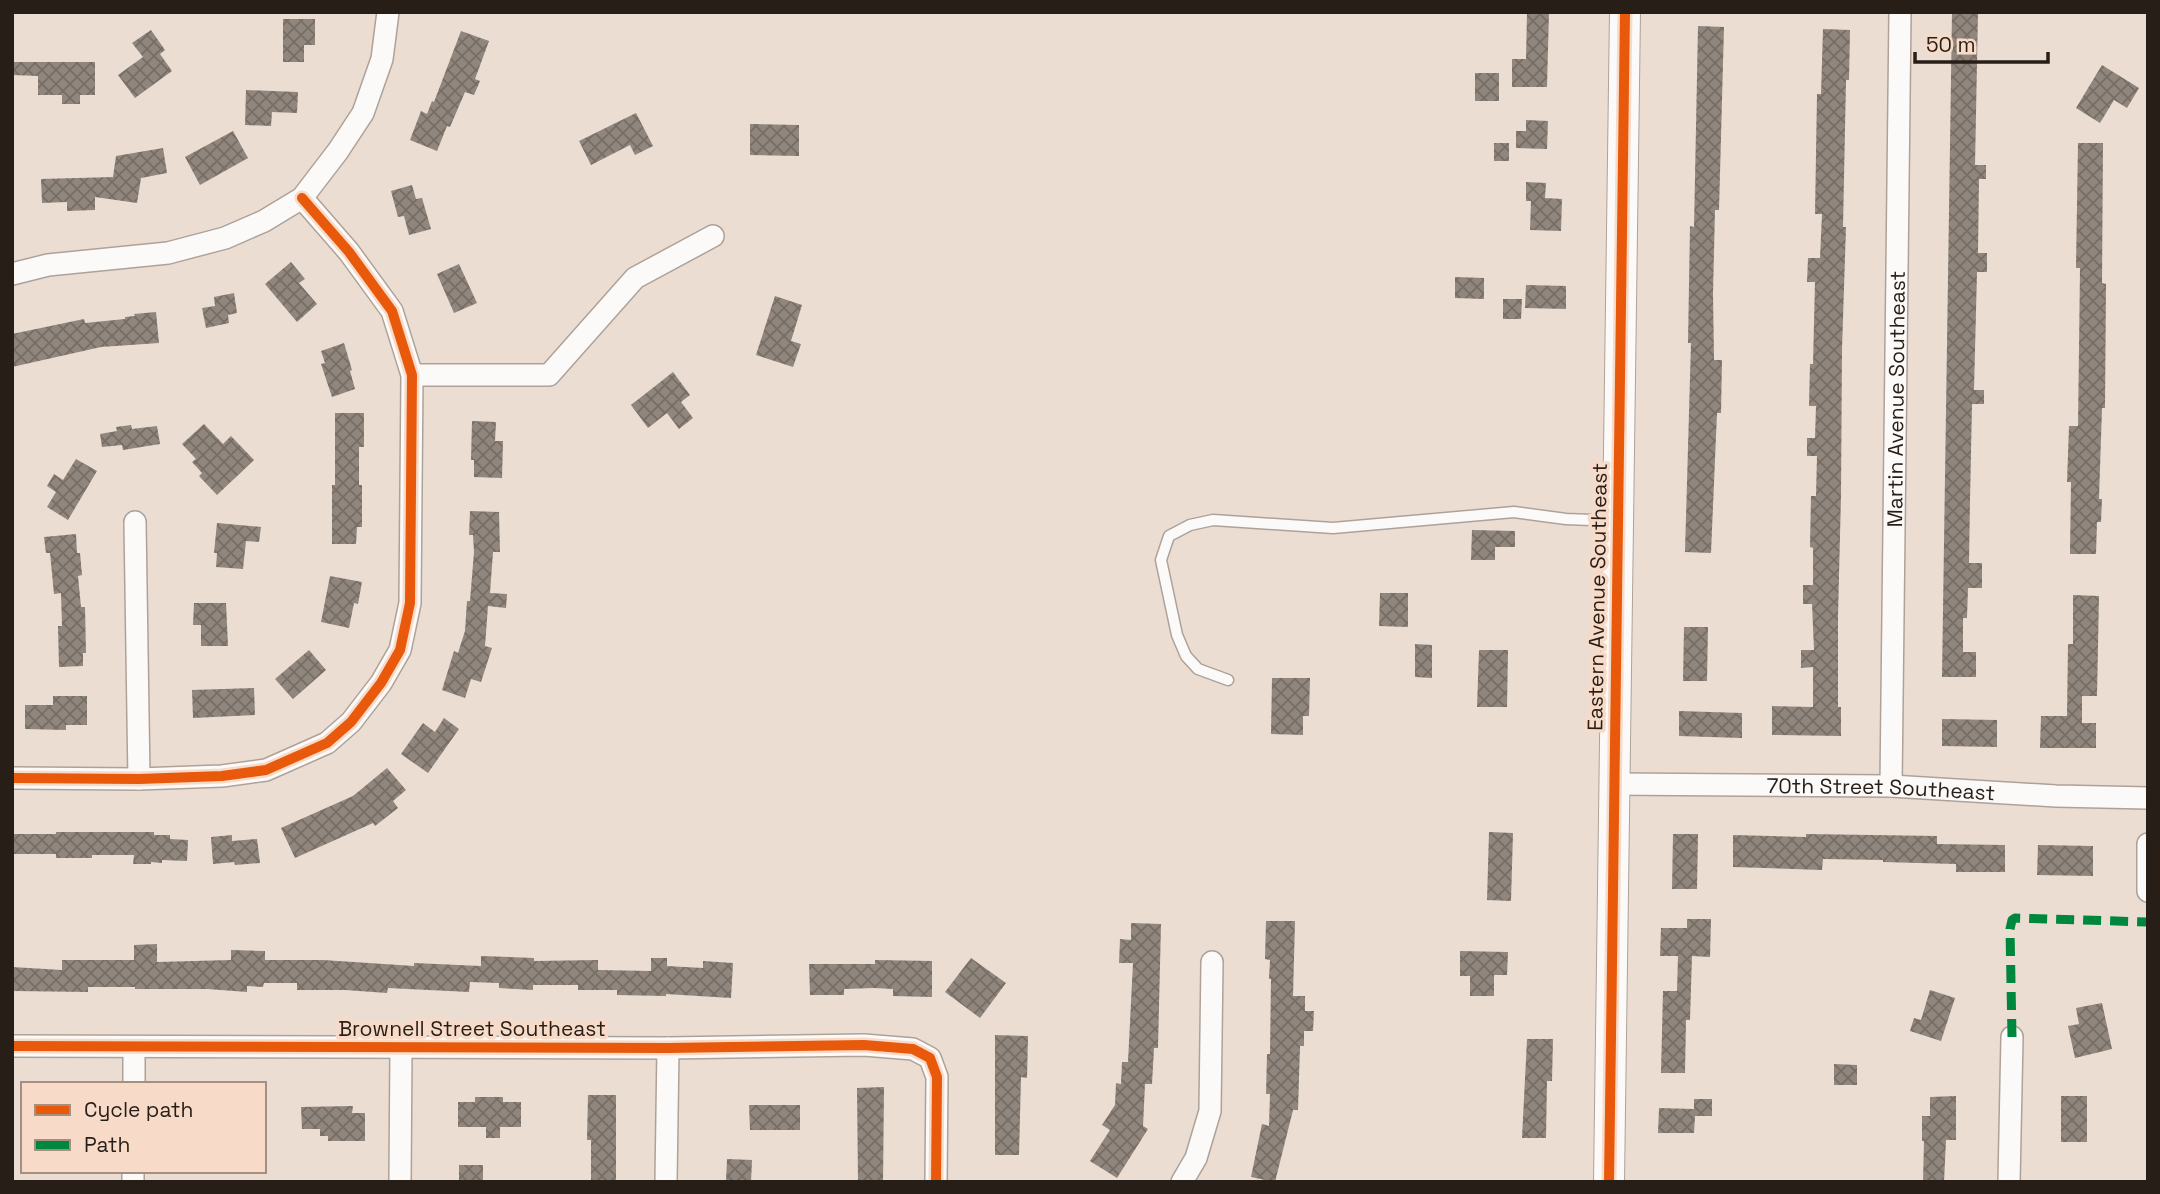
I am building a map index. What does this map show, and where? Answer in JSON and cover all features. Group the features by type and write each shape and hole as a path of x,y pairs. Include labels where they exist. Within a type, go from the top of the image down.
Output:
{"street":[{"path":"12,274 48,265 168,253 191,247 225,238 264,221 302,198 363,113 382,59 388,12"},
{"name":"Eastern Avenue Southeast","path":"1609,1182 1612,784 1619,522 1625,12"},
{"name":"Martin Avenue Southeast","path":"1891,786 1900,12"},
{"path":"12,778 139,779 222,776 266,770 327,743 351,722 381,683 400,650 410,603 412,375 392,311 349,252 302,198"},
{"path":"412,375 549,375 635,278 713,236"},
{"path":"135,522 139,779"},
{"name":"70th Street Southeast","path":"1612,784 1891,786 2056,796 2148,798"},
{"path":"2148,844 2148,891"},
{"path":"1182,1182 1196,1158 1210,1111 1212,962"},
{"path":"2009,1182 2011,1037"},
{"name":"Brownell Street Southeast","path":"12,1046 668,1048 864,1045 913,1049 930,1058 937,1077 936,1182"},
{"path":"134,1047 134,1082"},
{"path":"400,1182 401,1047"},
{"path":"666,1182 668,1048"}],"lane":[{"path":"1228,680 1198,669 1186,656 1177,635 1161,560 1169,536 1190,524 1213,520 1333,528 1514,512 1619,522"}],"building":[{"path":"1527,12 1549,12 1547,87 1512,87 1512,59 1526,59"},
{"path":"1952,12 1978,12 1975,165 1986,165 1986,179 1979,179 1978,253 1987,253 1987,272 1977,272 1974,390 1984,390 1984,404 1972,404 1969,563 1982,563 1982,588 1968,588 1967,618 1963,618 1963,652 1976,652 1976,677 1942,677"},
{"path":"283,19 315,19 315,45 304,45 304,62 283,62"},
{"path":"1698,26 1724,27 1719,210 1715,210 1713,293 1714,360 1722,360 1721,413 1717,413 1711,553 1685,552 1691,343 1688,343 1690,226 1694,227"},
{"path":"1823,29 1850,30 1849,80 1846,80 1843,227 1846,227 1838,616 1838,707 1841,707 1841,736 1772,735 1772,706 1813,707 1813,667 1801,668 1801,650 1814,650 1812,604 1803,604 1803,585 1813,585 1813,548 1810,547 1811,496 1816,496 1817,456 1807,456 1807,438 1815,438 1816,406 1809,406 1815,282 1807,282 1808,258 1820,258 1822,214 1815,214 1817,94 1821,94"},
{"path":"151,30 165,50 160,54 172,71 135,98 118,75 143,57 132,43"},
{"path":"461,31 489,41 475,79 480,81 474,95 465,92 437,151 410,140 421,111 427,114 432,101 434,102"},
{"path":"12,62 95,62 95,95 80,95 80,104 62,104 62,95 38,95 38,76 12,75"},
{"path":"2102,65 2139,88 2127,108 2114,100 2100,123 2076,108"},
{"path":"1475,73 1499,73 1499,101 1475,101"},
{"path":"246,90 298,92 297,113 272,112 271,126 245,125"},
{"path":"636,113 653,146 635,155 630,145 591,165 579,141"},
{"path":"1526,120 1548,121 1547,149 1516,148 1516,131 1526,131"},
{"path":"750,124 799,125 799,156 750,155"},
{"path":"233,131 248,158 200,185 185,157"},
{"path":"1494,143 1509,143 1509,161 1494,161"},
{"path":"2078,143 2103,143 2105,408 2102,408 2099,499 2102,499 2101,522 2097,522 2096,554 2070,554 2071,482 2067,482 2069,426 2078,426"},
{"path":"163,148 167,173 141,178 137,203 95,197 95,210 67,211 67,202 42,203 41,179 113,177 116,156"},
{"path":"1526,182 1546,183 1545,198 1562,199 1561,231 1530,230 1531,201 1526,201"},
{"path":"412,185 416,199 422,198 431,229 409,235 404,216 398,217 391,191"},
{"path":"291,262 305,279 299,283 317,304 297,322 265,284"},
{"path":"459,264 477,303 454,313 437,274"},
{"path":"1455,277 1484,278 1484,299 1455,298"},
{"path":"1526,285 1566,286 1566,309 1525,308"},
{"path":"234,293 237,313 228,315 229,323 206,328 202,308 215,306 214,297"},
{"path":"775,296 802,305 791,341 801,344 793,367 756,355"},
{"path":"1503,299 1522,299 1521,319 1503,319"},
{"path":"156,312 159,343 101,347 12,367 12,334 84,319 85,323 125,319 135,316 134,314"},
{"path":"344,343 355,389 332,397 321,364 325,363 321,351"},
{"path":"673,372 690,395 681,402 693,418 679,429 667,413 648,428 631,405"},
{"path":"335,413 364,413 364,447 359,447 362,527 357,527 356,544 332,544"},
{"path":"472,421 496,422 495,441 503,441 502,478 474,477 474,460 471,460"},
{"path":"204,424 223,444 231,436 254,460 217,495 199,476 202,473 192,462 196,459 182,444"},
{"path":"131,425 132,429 157,426 160,444 123,450 122,445 102,447 100,434 117,431 116,427"},
{"path":"76,459 97,471 68,520 47,507 56,492 47,486 54,474 63,480"},
{"path":"470,511 499,512 500,552 493,552 490,593 507,594 506,608 488,606 485,646 492,648 481,682 471,679 465,698 442,690 454,651 458,653 465,631 467,601 470,601 474,552 473,535 469,535"},
{"path":"217,523 261,527 259,542 246,541 243,569 216,567 217,553 214,553"},
{"path":"1472,530 1515,531 1515,547 1495,547 1495,560 1471,560"},
{"path":"76,534 82,575 78,576 81,607 85,607 86,653 83,653 83,666 59,667 58,626 62,626 61,593 54,594 50,553 46,553 44,537"},
{"path":"330,576 362,582 358,604 354,603 349,628 321,622"},
{"path":"1380,593 1408,593 1408,627 1379,626"},
{"path":"2073,595 2099,596 2097,696 2082,696 2082,723 2096,723 2096,748 2040,748 2041,716 2067,716 2068,644 2073,644"},
{"path":"194,603 226,603 228,646 201,646 201,625 193,625"},
{"path":"1684,627 1708,627 1707,681 1683,681"},
{"path":"1415,644 1432,645 1432,678 1415,677"},
{"path":"309,650 326,670 293,699 275,679"},
{"path":"1479,650 1508,650 1507,707 1477,707"},
{"path":"1272,678 1310,678 1309,716 1303,716 1303,735 1271,734"},
{"path":"254,688 255,715 193,718 192,690"},
{"path":"53,696 87,696 87,725 66,725 66,730 25,729 25,705 53,705"},
{"path":"1679,711 1742,713 1742,738 1679,736"},
{"path":"444,718 459,729 428,773 401,754 423,723 435,732"},
{"path":"1942,719 1997,720 1997,747 1942,746"},
{"path":"387,768 406,790 393,801 398,808 375,826 373,823 295,858 281,828 353,796"},
{"path":"154,832 154,835 170,835 170,839 188,840 187,861 162,860 162,863 133,864 134,855 56,858 56,854 12,854 12,834"},
{"path":"1489,832 1513,833 1511,901 1487,900"},
{"path":"1673,834 1698,834 1697,889 1672,889"},
{"path":"1806,834 1937,836 1937,844 2005,845 2005,872 1956,872 1956,864 1883,860 1823,859 1822,870 1733,867 1733,835 1806,837"},
{"path":"232,835 232,841 257,839 260,863 213,864 211,837"},
{"path":"2038,845 2093,846 2093,876 2037,875"},
{"path":"1687,919 1711,919 1710,957 1692,956 1690,1020 1686,1020 1685,1073 1661,1073 1663,991 1677,991 1678,956 1660,956 1661,928 1687,928"},
{"path":"1266,921 1295,921 1293,996 1305,996 1305,1011 1314,1011 1313,1031 1304,1031 1304,1046 1300,1046 1298,1110 1293,1110 1275,1182 1251,1177 1262,1124 1269,1126 1270,1094 1266,1094 1267,1054 1270,1054 1271,979 1270,960 1265,959"},
{"path":"1131,923 1161,924 1158,1048 1154,1048 1152,1084 1145,1084 1143,1126 1148,1129 1117,1178 1090,1161 1110,1130 1102,1125 1115,1105 1116,1083 1121,1084 1122,1062 1128,1062 1133,963 1119,963 1120,939 1131,940"},
{"path":"157,944 157,962 231,960 231,950 265,951 265,960 323,960 414,966 414,963 481,966 481,956 534,958 534,961 598,960 598,970 651,971 651,958 667,958 667,966 703,968 703,961 733,963 731,998 666,994 617,995 617,990 578,990 578,985 533,985 533,990 499,988 499,983 470,982 469,992 388,988 387,993 297,990 297,983 247,986 247,992 135,987 88,987 88,992 12,991 12,967 62,970 62,960 134,960 134,945"},
{"path":"1460,951 1508,952 1507,975 1494,975 1494,996 1470,996 1470,976 1460,976"},
{"path":"971,958 1006,983 980,1018 945,992"},
{"path":"875,960 932,961 932,997 893,996 893,989 874,988 844,989 844,995 810,995 809,964 875,964"},
{"path":"1930,990 1955,998 1941,1041 1910,1031 1914,1018 1921,1020"},
{"path":"2102,1003 2112,1049 2075,1058 2068,1026 2079,1024 2076,1008"},
{"path":"995,1035 1028,1036 1027,1078 1021,1077 1019,1155 995,1155"},
{"path":"1527,1039 1553,1039 1552,1081 1547,1081 1546,1138 1522,1138"},
{"path":"1834,1064 1857,1065 1857,1085 1834,1085"},
{"path":"884,1087 883,1182 858,1182 857,1088"},
{"path":"588,1095 616,1095 616,1182 591,1182 591,1140 587,1140"},
{"path":"1956,1096 1956,1140 1946,1140 1944,1182 1923,1182 1922,1116 1930,1116 1930,1097"},
{"path":"2061,1096 2087,1096 2087,1142 2061,1142"},
{"path":"475,1097 503,1097 503,1102 521,1102 521,1127 500,1127 500,1138 486,1138 486,1127 458,1127 458,1102 475,1102"},
{"path":"1694,1099 1712,1099 1712,1116 1695,1116 1694,1133 1658,1133 1659,1108 1694,1109"},
{"path":"749,1105 800,1105 800,1130 750,1130"},
{"path":"353,1106 352,1113 365,1113 365,1141 328,1141 328,1136 320,1136 320,1129 302,1129 301,1107"},
{"path":"727,1159 752,1160 751,1182 726,1182"},
{"path":"459,1165 483,1165 483,1182 459,1182"}],"marked path":[{"path":"2012,1037 2012,920 2148,922"}],"cycle path":[{"path":"1609,1182 1625,12"},
{"path":"12,778 139,779 222,776 266,770 327,743 351,722 381,683 400,650 410,603 412,375 392,311 349,252 302,198"},
{"path":"12,1046 668,1048 864,1045 913,1049 930,1058 937,1077 936,1182"}]}
